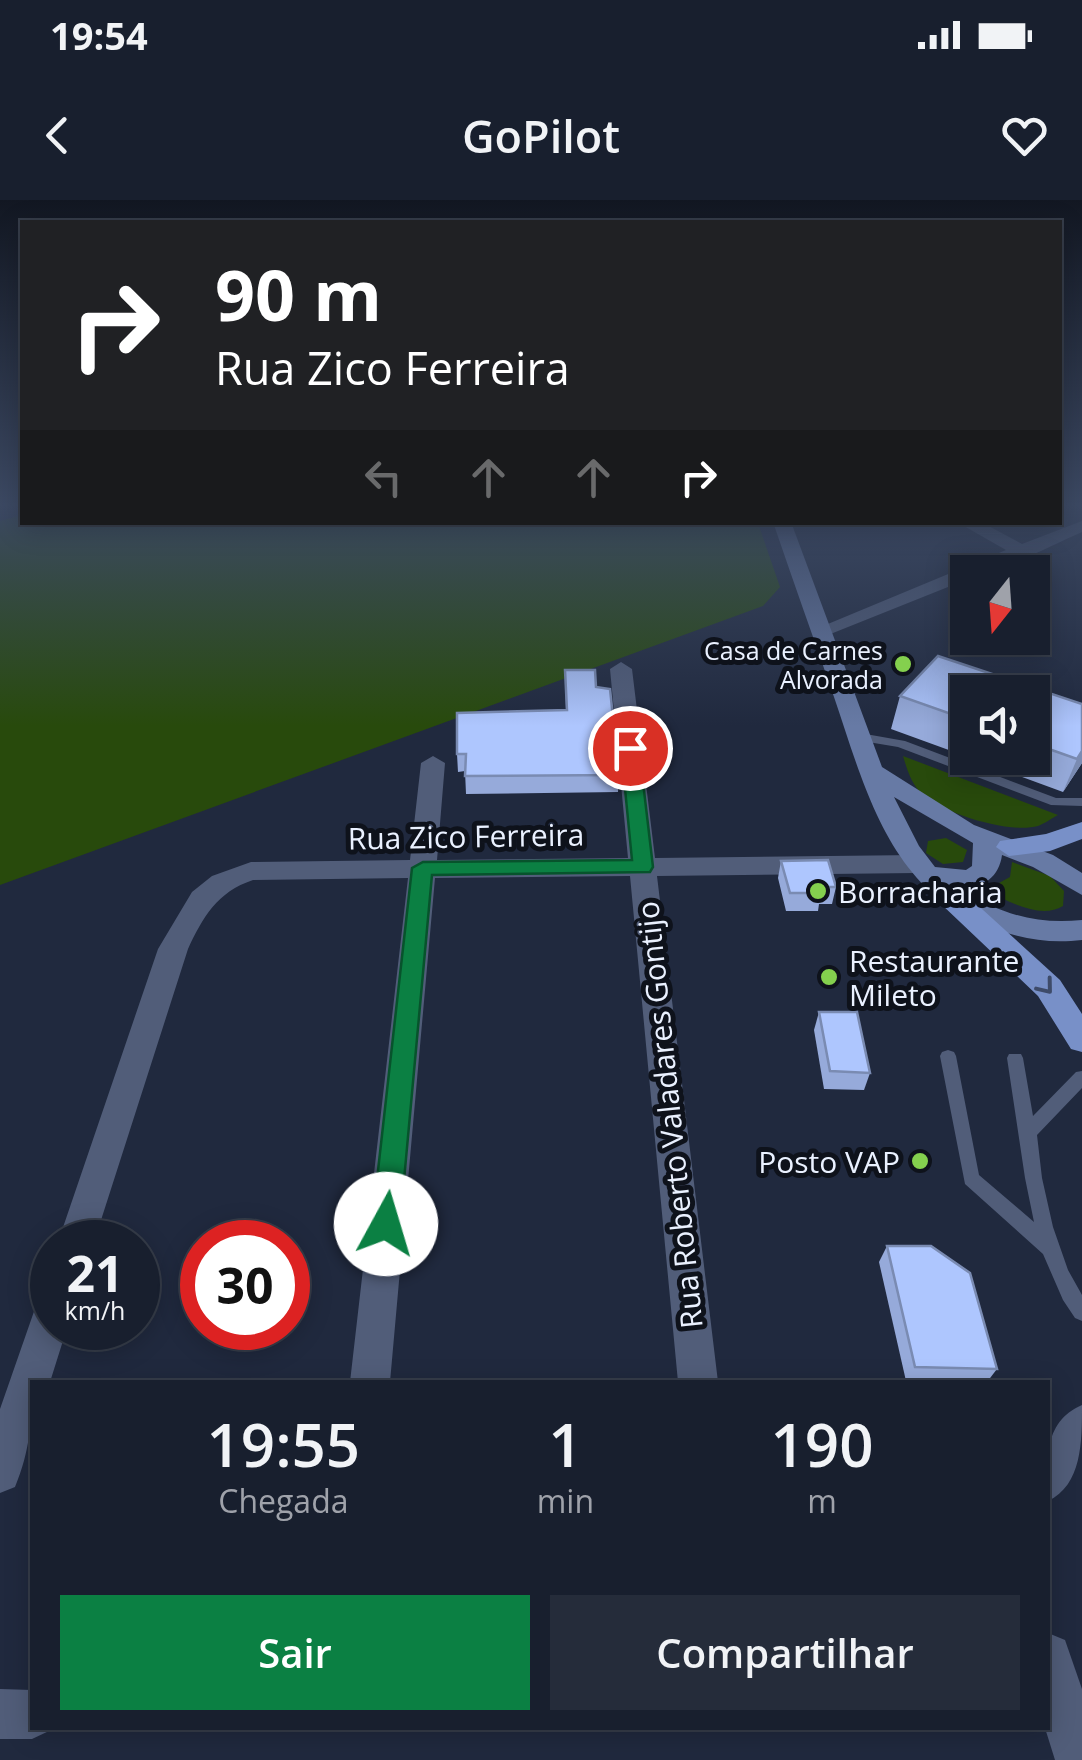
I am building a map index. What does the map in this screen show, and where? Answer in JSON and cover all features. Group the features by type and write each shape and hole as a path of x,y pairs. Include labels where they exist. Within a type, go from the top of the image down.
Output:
{"main road":[{"path":"803,580 873,772 923,870 1049,988 1082,1040"},
{"path":"873,772 997,844 1062,870 1082,886"},
{"path":"997,844 1050,842 1082,830"},
{"path":"923,870 972,880 988,866 997,844"},
{"path":"950,896 1028,928 1054,933 1082,930"}],"street":[{"path":"821,631 948,580"},
{"name":"Rua Roberto Valadares Gontijo","path":"621,669 698,1380"},
{"path":"370,1380 433,763"},
{"name":"Rua Zico Ferreira","path":"83,1220 174,949 195,906 210,887 228,878 251,871 423,868 923,870"},
{"path":"30,1380 40,1350"},
{"path":"0,1472 30,1380"},
{"path":"1050,1477 1082,1426"},
{"path":"1051,1682 1080,1760"},
{"path":"0,1714 30,1714"}],"lane":[{"path":"860,737 901,744 1055,802 1082,802"},
{"path":"948,1056 971,1179 1054,1251"},
{"path":"1015,1058 1032,1182 1067,1293 1082,1312"},
{"path":"1028,1133 1082,1077"}],"green space":[{"path":"0,580 778,580 780,587 763,606 0,885"},
{"path":"903,756 1058,815 1025,828 993,824 942,807 919,791"},
{"path":"946,838 967,850 963,862 943,864 926,853 928,841"},
{"path":"1012,862 1050,876 1064,891 1063,906 1034,910 986,890 1010,877"}],"building":[{"path":"938,656 995,675 950,675 950,714 900,696"},
{"path":"565,670 595,670 596,687 610,689 619,775 465,776 466,754 457,754 457,713 567,710"},
{"path":"1050,693 1082,704 1082,751 1077,759 1050,749"},
{"path":"828,860 836,887 820,887 822,893 790,893 781,861"},
{"path":"819,1012 857,1012 870,1073 830,1071"},
{"path":"887,1246 931,1246 970,1273 997,1369 915,1367"}],"place":[{"name":"Casa de Carnes Alvorada","path":"903,664"},
{"name":"Borracharia","path":"818,891"},
{"name":"Restaurante Mileto","path":"829,977"},
{"name":"Posto VAP","path":"920,1161"}],"route":[{"path":"386,1224 423,868 643,867 630,748"}]}
